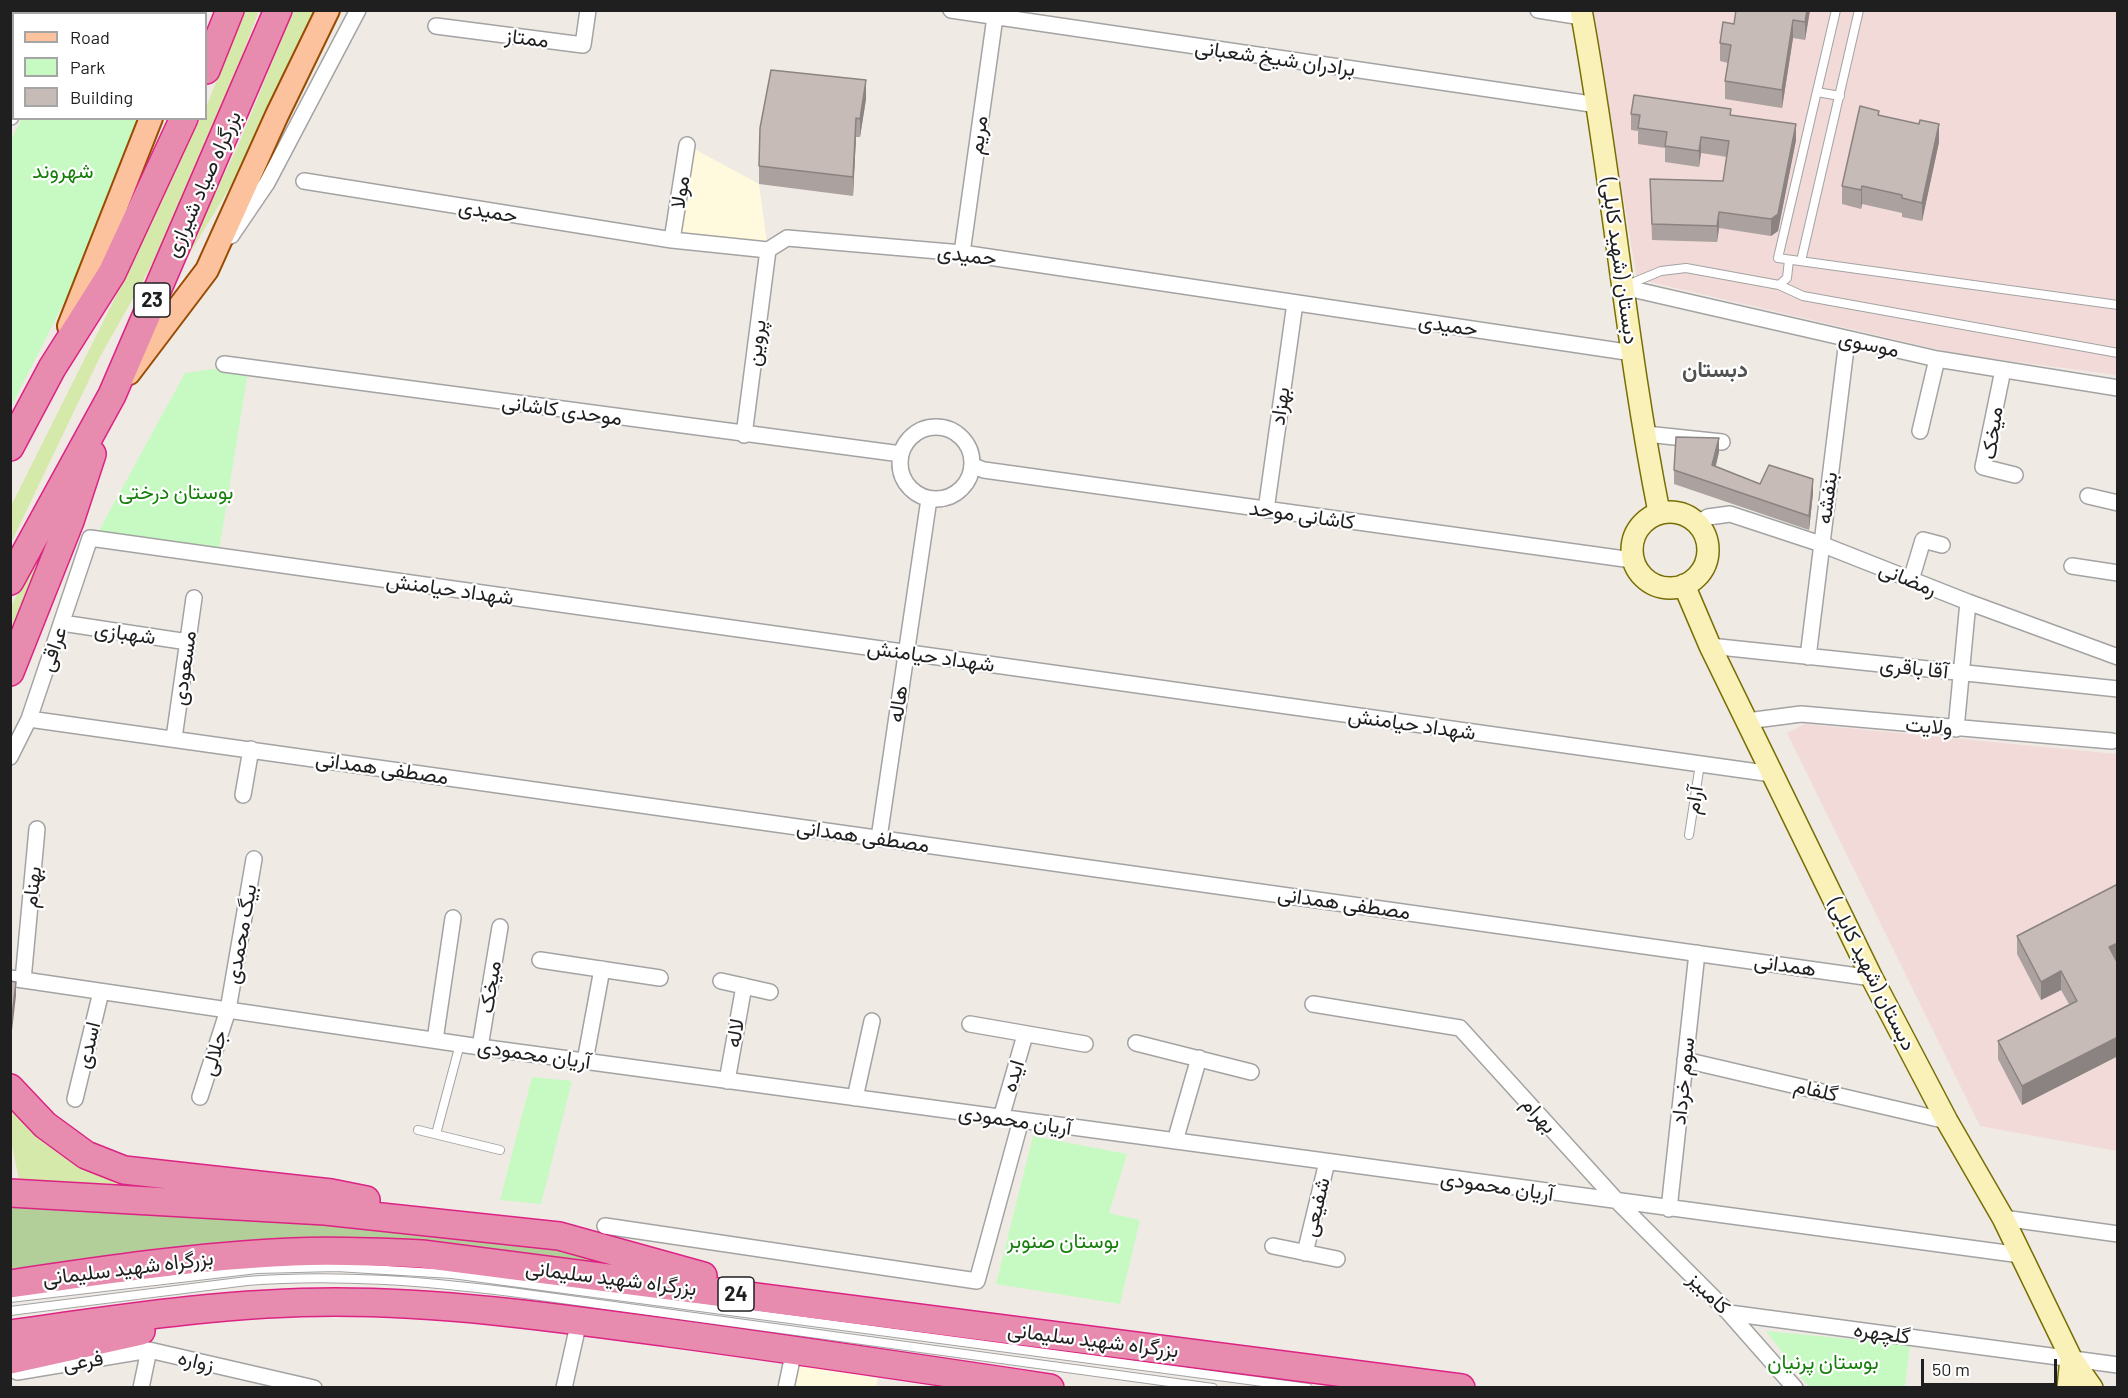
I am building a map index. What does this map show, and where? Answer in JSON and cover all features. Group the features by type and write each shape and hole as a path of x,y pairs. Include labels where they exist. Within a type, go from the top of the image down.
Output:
{"highway":[{"path":"207,68 230,10"},
{"name":"بزرگراه صیاد شیرازی","path":"10,581 112,395 278,10"},
{"name":"بزرگراه صیاد شیرازی","path":"10,447 52,368 111,273 183,120"},
{"path":"10,672 70,521 112,395"},
{"path":"10,1088 45,1125 86,1155 124,1170 331,1193 505,1231"},
{"path":"10,1193 325,1211 559,1236 800,1302"},
{"name":"بزرگراه شهید سلیمانی","path":"10,1284 194,1258 294,1252 422,1254 1461,1388"},
{"name":"24","path":"10,1334 153,1314 334,1302 497,1312 579,1320 1050,1388"},
{"path":"14,1366 91,1344 236,1308"}],"main road":[{"path":"112,395 207,270 277,115 328,10"},
{"name":"دبستان (شهید کابلی)","path":"1581,14 1598,105 1623,287 1659,512"},
{"path":"52,368 150,120"},
{"path":"1659,512 1683,514 1698,523 1706,539 1707,561 1700,573 1684,585 1670,588 1651,584 1641,576 1632,560 1633,543 1638,530 1647,520 1659,512"},
{"name":"دبستان (شهید کابلی)","path":"1684,585 1710,646 1872,978 1947,1121 2003,1218 2071,1358 2092,1388"},
{"path":"2068,1388 2071,1358"}],"street":[{"path":"207,270 267,183 358,10"},
{"name":"ممتاز","path":"436,26 583,45 588,10"},
{"name":"برادران شیخ شعبانی","path":"951,10 1598,105"},
{"path":"1538,10 1581,14"},
{"name":"مریم","path":"962,253 995,17"},
{"name":"مولا","path":"672,240 687,145"},
{"name":"حمیدی","path":"304,181 672,240 768,250 787,238 962,253 1633,353"},
{"name":"پروین","path":"744,435 768,250"},
{"name":"موسوی","path":"1623,287 1936,359 2118,388"},
{"name":"بهزاد","path":"1266,510 1295,303"},
{"name":"بنفشه","path":"1808,657 1847,340"},
{"path":"1920,431 1936,359"},
{"name":"موحدی کاشانی","path":"224,364 744,435 901,454"},
{"name":"میخک","path":"2003,370 1983,467 2015,475"},
{"path":"936,427 948,429 966,443 973,466 966,483 953,496 941,500 929,499 918,495 902,477 901,454 914,435 936,427"},
{"path":"1646,434 1722,442"},
{"name":"کاشانی موحد","path":"973,466 984,470 1632,560"},
{"path":"2088,496 2118,502"},
{"name":"هاله","path":"879,838 929,499"},
{"name":"رمضانی","path":"1698,523 1708,517 1730,514 1821,544 1968,602 2118,657"},
{"name":"شهداد حیامنش","path":"90,538 1772,774"},
{"name":"عراقی","path":"10,757 29,719 90,538"},
{"path":"1911,580 1923,540 1942,545"},
{"path":"2072,566 2118,573"},
{"name":"مسعودی","path":"174,738 194,598"},
{"path":"1956,729 1968,602"},
{"name":"شهبازی","path":"62,623 188,642"},
{"name":"آقا باقری","path":"1710,646 2118,689"},
{"name":"ولایت","path":"1747,721 1800,714 2112,741"},
{"name":"مصطفی همدانی","path":"29,719 1697,953"},
{"path":"243,795 251,749"},
{"name":"بهنام","path":"17,979 37,829"},
{"name":"بیگ محمدی","path":"228,1010 254,859"},
{"path":"435,1040 453,918"},
{"name":"میخک","path":"480,1047 500,927"},
{"name":"همدانی","path":"1697,953 1872,978"},
{"name":"سوم خرداد","path":"1669,1209 1697,953"},
{"path":"540,960 660,978"},
{"path":"585,1061 602,969"},
{"name":"آریان محمودی","path":"17,979 480,1047 2021,1255"},
{"path":"721,981 770,992"},
{"name":"لاله","path":"727,1081 744,986"},
{"name":"اسدی","path":"75,1099 101,992"},
{"name":"بهرام","path":"1313,1004 1460,1028 1618,1202"},
{"name":"جلالی","path":"200,1096 228,1010"},
{"path":"855,1098 872,1021"},
{"name":"ایده","path":"970,1024 1085,1044"},
{"name":"ایده","path":"1000,1118 1026,1035"},
{"path":"1136,1043 1251,1072"},
{"path":"1175,1141 1199,1058"},
{"name":"گلفام","path":"1685,1060 1947,1121"},
{"path":"605,1226 977,1281 1021,1120"},
{"name":"شفیعی","path":"1305,1253 1327,1162"},
{"name":"کامبیز","path":"1618,1202 1729,1313 1795,1388"},
{"path":"2003,1218 2118,1234"},
{"path":"1273,1246 1337,1259"},
{"name":"گلچهره","path":"1729,1313 2118,1365"},
{"path":"564,1388 579,1320"},
{"path":"141,1388 149,1350"},
{"name":"فرعی","path":"14,1366 149,1350"},
{"name":"زواره","path":"149,1350 314,1388"},
{"path":"786,1388 794,1350"}],"lane":[{"path":"1836,10 1778,258 2118,305"},
{"path":"1801,261 1859,10"},
{"path":"1817,92 1840,96"},
{"path":"1779,285 1787,278 1789,260"},
{"path":"1623,287 1660,271 1686,268 1779,285 1803,296 2118,353"},
{"name":"آرام","path":"1689,835 1700,764"},
{"path":"436,1134 460,1044"},
{"path":"418,1130 500,1150"},
{"path":"10,1298 246,1269 336,1267 399,1270 452,1274 1308,1388"},
{"path":"10,1311 247,1281 283,1278 394,1279 511,1292 1213,1388"}],"shaded area":[{"path":"1592,11 2117,11 2117,375 1958,354 1637,279"},
{"path":"687,145 759,184 768,250 676,240"},
{"path":"1805,724 2117,754 2117,1151 1980,1126 1787,733"},
{"path":"798,1362 878,1378 876,1387 792,1388"}],"green space":[{"path":"70,10 181,11 181,12 70,12"},
{"path":"245,11 259,11 224,103 163,245 100,357 11,543 11,506 132,264 200,120 207,120 207,105"},
{"path":"293,11 316,11 233,182 164,296 238,146"},
{"name":"شهروند","path":"21,120 141,120 89,253 11,407 10,141"},
{"name":"بوستان درختی","path":"221,368 248,372 219,551 96,536 185,373"},
{"path":"69,484 11,653 11,607"},
{"path":"532,1077 572,1081 541,1204 500,1200"},
{"path":"10,1100 135,1186 19,1179 11,1142"},
{"name":"بوستان صنوبر","path":"1033,1136 1127,1154 1109,1213 1140,1220 1120,1304 996,1284"},
{"path":"16,1204 379,1227 595,1255 593,1265 468,1249 11,1273 10,1210"},
{"name":"بوستان پرنیان","path":"1766,1331 1910,1345 1905,1387 1809,1387"}],"building":[{"path":"1736,10 1807,10 1805,22 1793,20 1782,90 1725,81 1731,45 1720,43 1723,22 1734,24"},
{"path":"771,70 866,80 860,119 856,118 853,177 759,166 760,128"},
{"path":"1634,95 1731,109 1730,115 1796,124 1778,214 1771,219 1719,212 1717,226 1652,224 1650,179 1723,181 1729,141 1701,137 1699,151 1665,146 1667,132 1638,128 1640,115 1631,114"},
{"path":"1860,106 1879,111 1878,115 1919,124 1920,120 1939,124 1922,203 1902,198 1902,195 1862,186 1861,190 1842,186"},
{"path":"1676,437 1719,438 1712,465 1760,484 1769,465 1813,479 1809,516 1674,470"},
{"path":"2118,884 2118,943 2109,947 2118,964 2118,1037 2022,1086 1998,1041 2077,1001 2061,971 2041,982 2017,936"},
{"path":"10,981 16,982 10,1034"}],"district":[{"name":"دبستان","path":"1715,370"}]}
